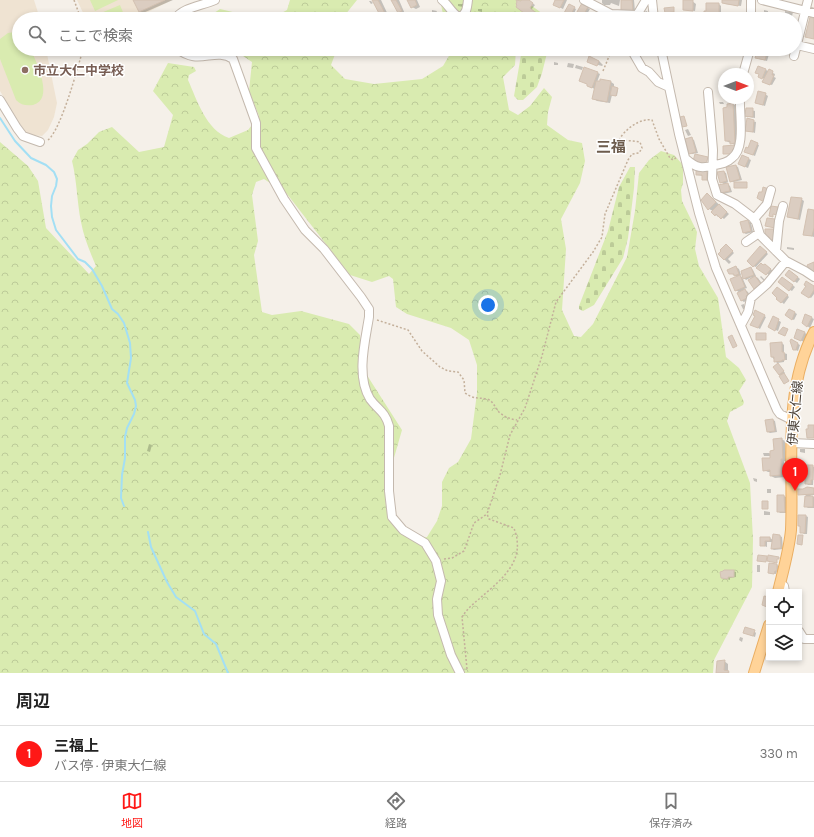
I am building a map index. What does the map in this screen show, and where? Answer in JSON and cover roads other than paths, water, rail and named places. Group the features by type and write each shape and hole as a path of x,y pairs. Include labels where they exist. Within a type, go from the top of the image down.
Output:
{"main road":[{"name":"伊東大仁線","path":"781,589 791,530 792,420 797,382 802,361 814,332"},
{"path":"754,673 766,635"}],"street":[{"path":"182,12 215,0"},
{"path":"442,0 453,12"},
{"path":"466,12 468,0"},
{"path":"584,0 607,12"},
{"path":"638,12 646,0"},
{"path":"652,0 653,12"},
{"path":"751,0 751,12"},
{"path":"762,0 814,13"},
{"path":"802,24 808,0"},
{"path":"802,46 814,49"},
{"path":"190,56 208,56"},
{"path":"228,56 233,59 256,123 256,148 288,206 305,230 324,249 361,297 368,309 369,317 362,374 370,398 386,417 389,426 389,491 392,517 403,530 425,543 436,561 441,581 438,600 438,615 451,655 460,673"},
{"path":"635,56 642,68 649,72 658,82 669,87"},
{"path":"662,56 686,159 707,241 716,268 777,410 780,414 792,420"},
{"path":"745,68 748,56"},
{"path":"708,92 713,150 713,183 717,195 736,204 754,219 762,238 786,261 805,271 814,278"},
{"path":"0,100 23,136 40,142"},
{"path":"686,159 695,167 712,166 725,163 736,155 740,140 740,104"},
{"path":"754,219 767,204 771,190"},
{"path":"776,251 779,221 783,206"},
{"path":"746,242 759,233"},
{"path":"741,325 748,312 752,298 767,284 786,261"},
{"path":"792,443 814,444"},
{"path":"802,636 804,639 814,639"}],"waterway":[{"path":"0,118 15,141 31,158 46,165 54,172 57,179 51,206 52,217 56,230 78,259 85,262 92,269 102,286 112,309 118,314 124,323 130,343 131,358 127,383 135,400 136,406 125,437 125,458 122,475 121,498 124,506"},
{"path":"148,532 151,547 167,582 176,597 195,611 204,634 216,644 228,673"}],"place":[{"name":"市立大仁中学校","path":"25,70"},
{"name":"三福上","path":"795,491"}],"district":[{"name":"三福","path":"611,147"}]}
